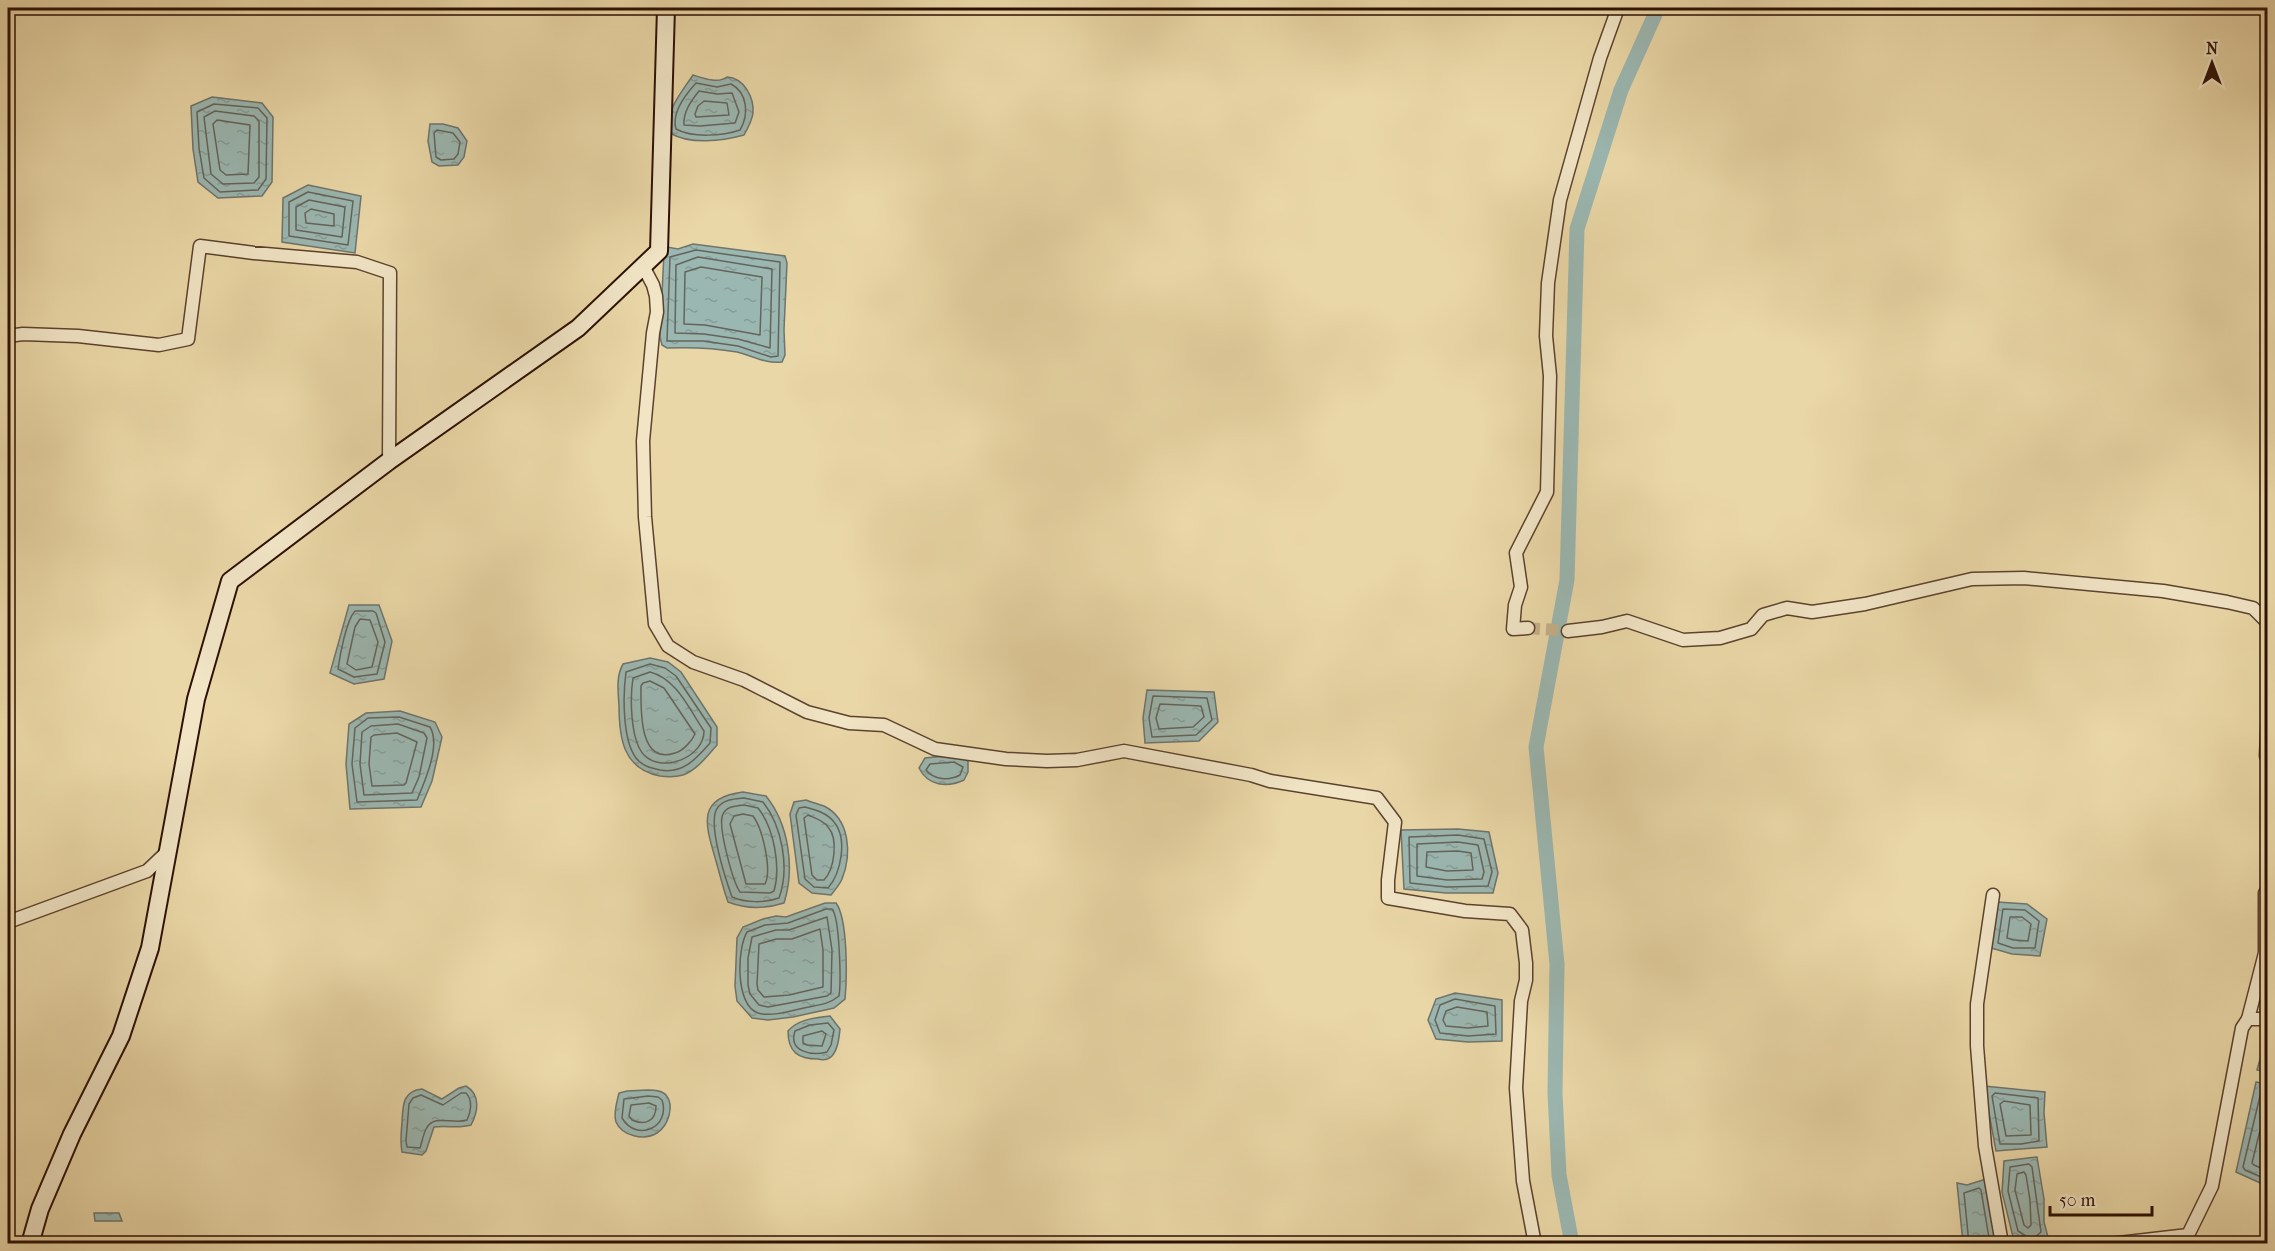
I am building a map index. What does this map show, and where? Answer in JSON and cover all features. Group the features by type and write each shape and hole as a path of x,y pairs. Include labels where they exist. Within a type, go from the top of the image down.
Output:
{"street":[{"path":"30,1244 40,1209 72,1134 121,1036 150,948 196,699 230,581 389,461 578,327 659,251 666,8"},
{"path":"1528,628 1513,629 1515,605 1521,587 1516,553 1547,492 1550,376 1546,336 1548,283 1560,200 1600,58 1618,8"},
{"path":"8,336 23,334 78,336 159,345 188,339 200,246 357,262 390,273 389,461"},
{"path":"643,266 653,285 657,312 653,333 644,441 645,517 655,624 668,646 693,662 744,680 807,712 849,723 884,725 935,749 1006,759 1047,761 1077,760 1124,751 1251,775 1270,781 1377,798 1395,822 1388,898 1466,911 1510,914 1522,930 1526,980 1521,1001 1516,1088 1523,1180 1535,1244"},
{"path":"1568,631 1627,621 1683,640 1720,638 1751,629 1763,615 1786,608 1812,612 1865,604 1972,579 2024,578 2163,591 2227,602 2253,608 2268,623"},
{"path":"2268,714 2266,756 2268,758"},
{"path":"8,922 147,871 167,852"},
{"path":"2110,1244 2188,1235 2212,1186 2242,1028 2248,1019 2265,953 2265,893 2268,888"},
{"path":"1992,894 1977,1004 1977,1046 1985,1146 2002,1244"},
{"path":"2248,1019 2268,1019"}],"water":[{"path":"693,75 715,80 733,78 747,89 752,101 753,113 744,135 726,139 696,140 670,133 672,109"},
{"path":"212,97 262,103 273,117 272,182 262,196 218,198 198,182 193,149 191,106"},
{"path":"430,124 443,124 458,128 467,141 464,157 458,165 439,166 432,162 428,141"},
{"path":"308,185 361,196 355,253 282,242 283,198"},
{"path":"693,244 785,256 787,263 785,355 782,362 765,361 737,352 702,348 667,348 662,345 660,337 664,252 667,247 678,249"},
{"path":"349,605 379,605 392,641 384,679 354,684 330,673"},
{"path":"650,658 668,662 681,672 717,727 717,745 697,766 683,775 660,776 638,767 631,759 622,740 618,689 621,669 623,664"},
{"path":"1147,690 1214,692 1218,722 1199,741 1145,743 1143,718"},
{"path":"400,711 435,722 442,737 432,781 421,807 350,809 346,764 349,724 366,713"},
{"path":"956,755 968,761 968,772 964,780 958,783 938,784 927,779 919,768 925,758"},
{"path":"743,792 766,796 774,807 785,833 789,876 784,903 756,907 728,902 709,836 708,816 717,800"},
{"path":"806,800 824,806 833,812 844,828 848,848 847,859 841,881 831,895 812,893 799,883 790,814 794,802"},
{"path":"1458,829 1489,832 1498,873 1493,893 1446,893 1404,889 1401,830"},
{"path":"1997,902 2027,904 2047,919 2040,956 2012,954 1991,948"},
{"path":"825,903 836,903 843,922 846,964 845,999 834,1008 793,1017 768,1020 752,1018 737,1001 735,986 737,938 743,927 763,919 776,916 786,917"},
{"path":"1455,993 1502,1000 1502,1041 1468,1042 1436,1039 1428,1020 1436,999"},
{"path":"830,1016 840,1029 837,1047 832,1056 825,1059 805,1058 792,1049 788,1031 792,1027 813,1018"},
{"path":"2267,1035 2268,1072 2257,1070"},
{"path":"2256,1082 2267,1084 2267,1186 2236,1172"},
{"path":"466,1086 474,1094 477,1104 471,1125 434,1127 426,1151 422,1155 402,1152 403,1110 407,1096 415,1090 422,1089 442,1099"},
{"path":"1984,1086 2045,1092 2047,1147 1996,1151"},
{"path":"660,1091 666,1095 670,1105 667,1121 661,1130 646,1137 628,1134 619,1127 615,1119 619,1093"},
{"path":"2037,1157 2044,1199 2044,1222 2048,1237 2032,1243 2013,1237 2002,1192 2004,1161"},
{"path":"1986,1179 1996,1243 1963,1243 1957,1183 1967,1185"},
{"path":"94,1213 119,1213 122,1221 95,1221"}],"waterway":[{"path":"1572,1244 1559,1175 1555,1093 1557,964 1536,747 1567,580 1577,229 1621,90 1658,8"}],"tunnel":[{"path":"1528,628 1568,631"}]}
